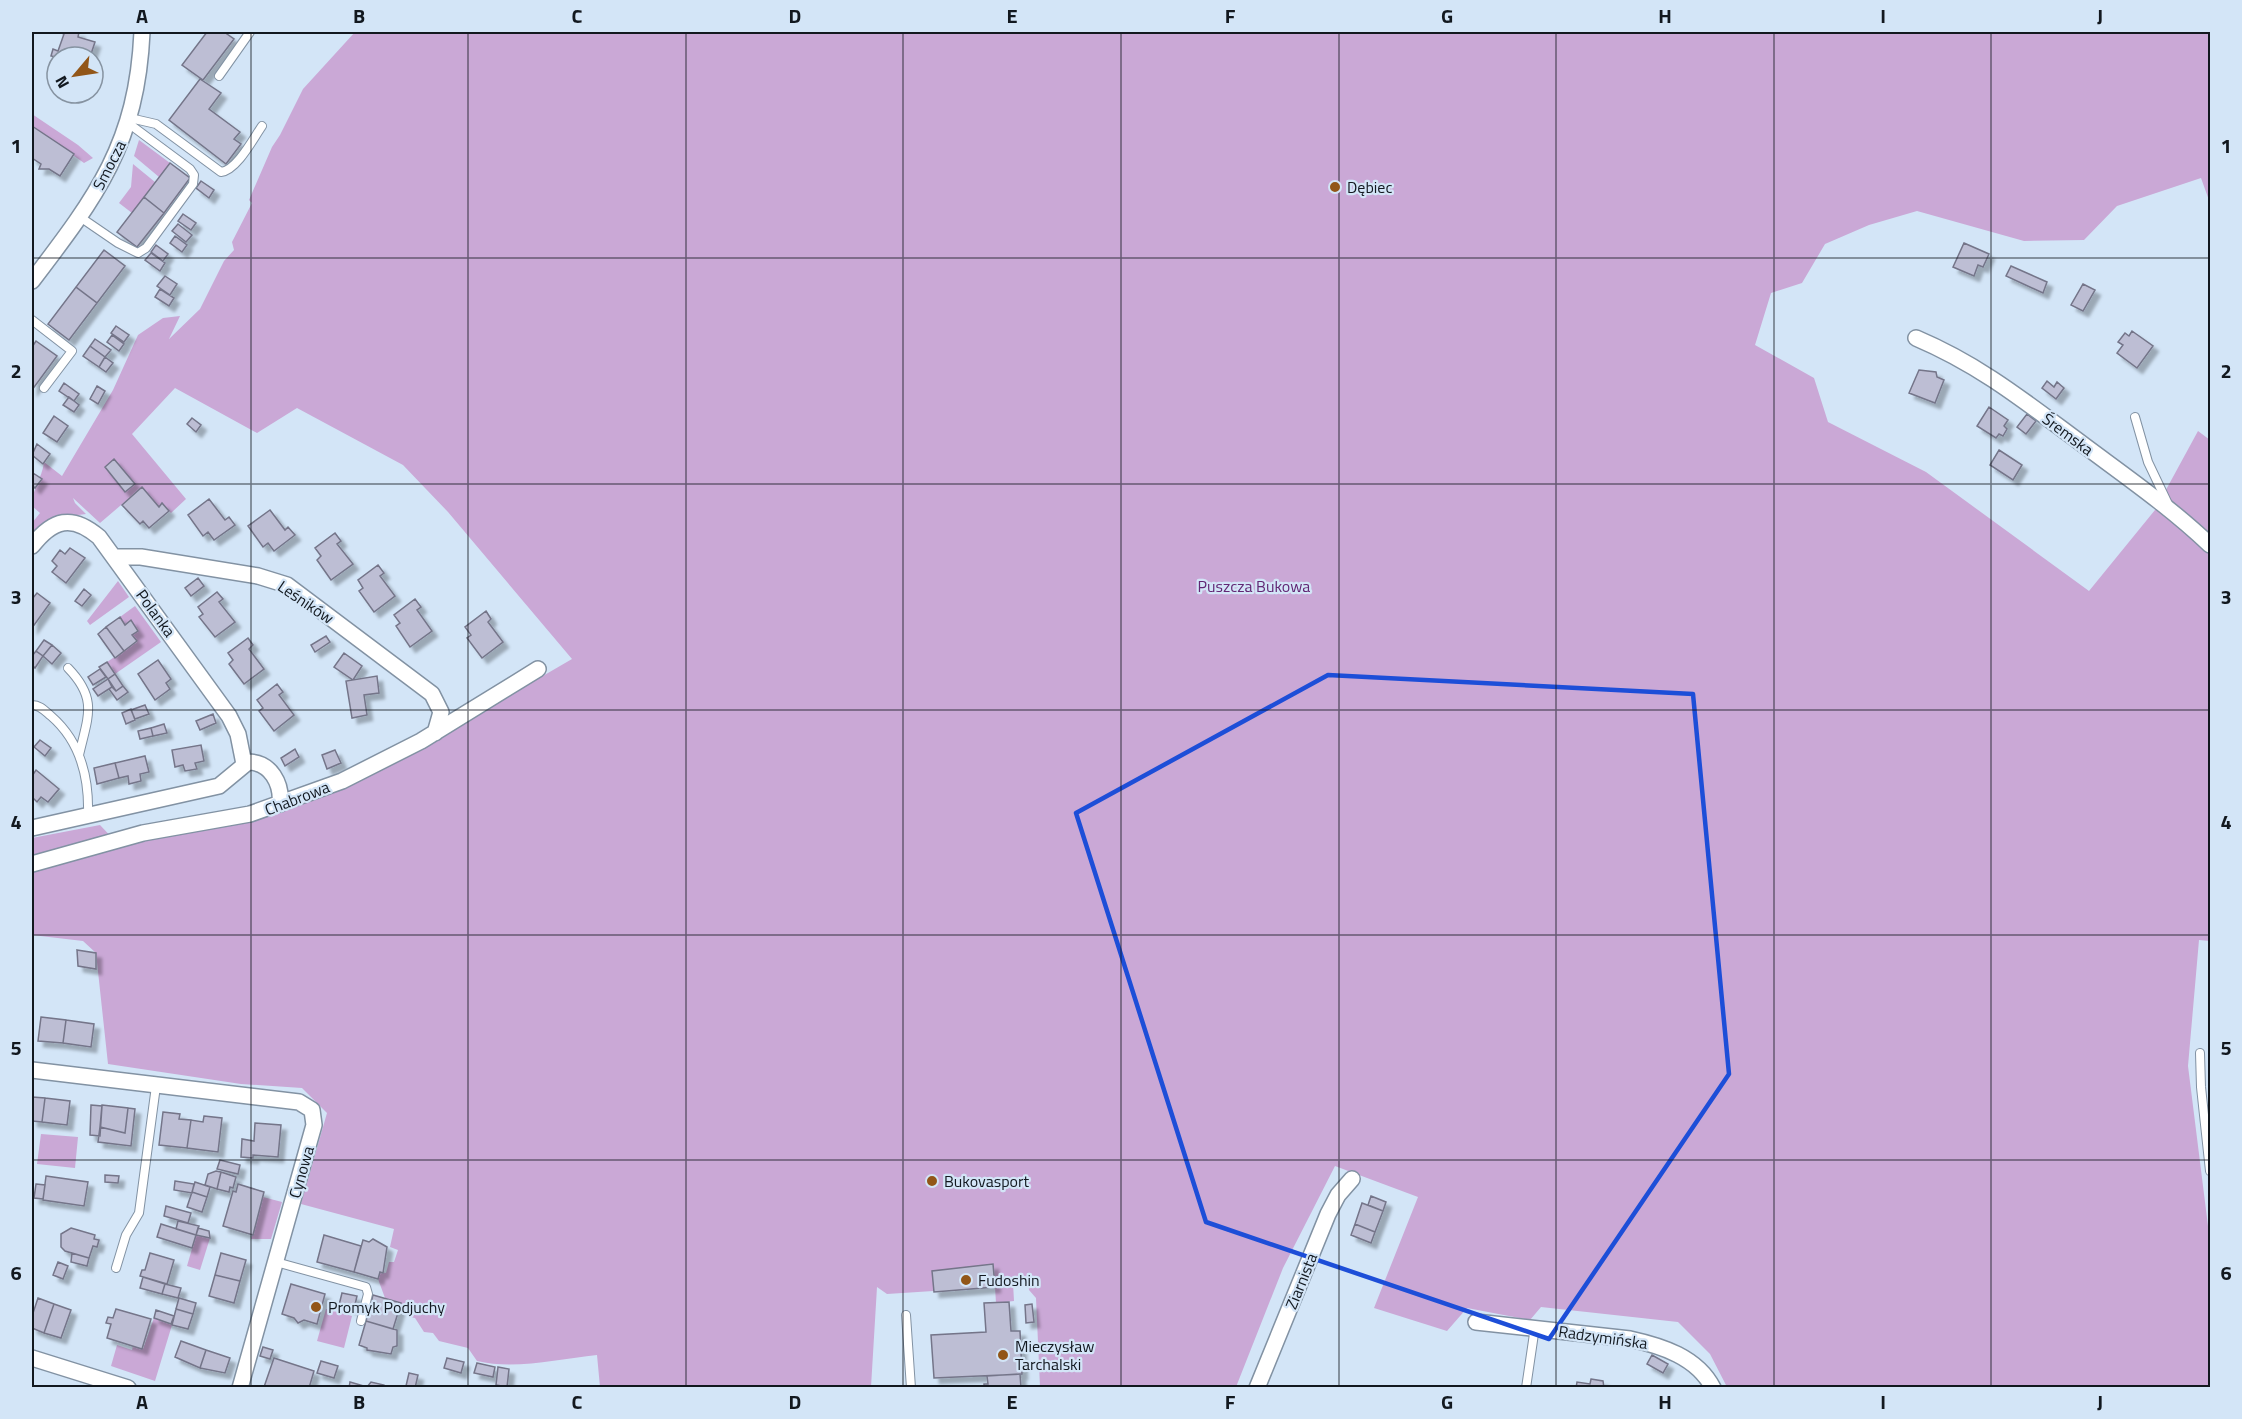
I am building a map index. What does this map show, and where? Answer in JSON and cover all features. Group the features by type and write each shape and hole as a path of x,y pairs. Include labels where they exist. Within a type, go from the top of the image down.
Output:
{"street":[{"name":"Smocza","path":"32,281 80,217 109,169 129,120 136,95 142,32"},
{"name":"Śremska","path":"1916,338 1952,353 1986,372 2170,508 2211,545"},
{"name":"Polanka","path":"32,546 49,527 73,522 85,525 115,557 229,716 238,734 244,764"},
{"name":"Leśników","path":"115,557 141,557 258,576 286,585 432,694 441,712 435,733"},
{"name":"Chabrowa","path":"32,864 133,836 250,814 342,781 435,733 538,669"},
{"path":"32,828 219,786 230,780 244,764 257,763 272,773 280,790 280,804"},
{"name":"Cynowa","path":"32,1070 299,1102 312,1110 314,1125 240,1388"},
{"name":"Ziarnista","path":"1257,1388 1328,1214 1338,1195 1352,1179"},
{"name":"Radzymińska","path":"1476,1322 1535,1327 1653,1344 1692,1362 1704,1372 1713,1388"},
{"path":"32,1358 128,1388"}],"lane":[{"path":"219,76 250,32"},
{"path":"129,120 156,124 220,172 228,170 235,163 262,126"},
{"path":"80,217 118,243 138,253 146,248 193,184 194,175 190,169 129,120"},
{"path":"32,320 72,351 44,388"},
{"path":"2135,417 2148,462 2170,508"},
{"path":"68,668 80,681 90,702 79,755"},
{"path":"32,705 41,708 57,721 79,755 86,776 88,814"},
{"path":"2200,1053 2201,1088 2211,1171"},
{"path":"116,1268 126,1235 139,1213 156,1086"},
{"path":"276,1262 366,1287 369,1294 361,1320"},
{"path":"906,1315 911,1388"},
{"path":"1526,1388 1535,1327"}],"highlighted area":[{"path":"1328,675 1693,694 1729,1074 1549,1339 1206,1222 1076,813"}],"green space":[{"name":"Puszcza Bukowa","path":"355,32 2210,32 2210,203 2201,178 2117,206 2084,240 2024,241 1917,211 1869,225 1825,244 1802,283 1771,293 1755,345 1814,378 1828,422 1926,472 2089,591 2155,510 2198,431 2210,440 2210,941 2199,940 2188,1066 2210,1242 2210,1387 1727,1387 1710,1354 1678,1322 1541,1307 1530,1320 1467,1308 1447,1331 1374,1308 1418,1197 1335,1166 1283,1268 1236,1387 1040,1387 1036,1298 1029,1290 1028,1282 1013,1283 1014,1301 996,1303 995,1287 887,1294 877,1287 871,1387 600,1387 597,1355 537,1363 491,1363 477,1361 468,1348 439,1341 433,1333 424,1332 415,1318 410,1317 411,1310 400,1307 401,1303 385,1298 378,1279 380,1272 386,1273 389,1262 394,1262 398,1250 390,1247 394,1229 301,1204 327,1113 302,1088 241,1084 108,1064 96,953 83,941 32,935 32,838 100,825 117,843 276,815 445,733 572,659 448,512 403,465 297,408 257,433 175,388 132,434 186,499 171,513 163,504 159,507 141,488 100,523 73,498 86,514 70,516 32,546 32,523 40,513 32,506 32,500 44,462 62,476 113,390 138,335 163,318 180,316 169,339 200,309 224,261 234,250 232,242 252,203 249,200 272,147 303,89"},
{"path":"32,114 93,158 84,163 32,126"},
{"path":"139,140 170,163 159,177 134,156"},
{"path":"133,164 155,182 132,213 119,203 131,187"},
{"path":"118,581 129,597 90,625 87,621"},
{"path":"135,606 161,642 115,674 107,662 137,642 132,635 138,630 131,621 125,625 120,617"},
{"path":"41,1134 78,1137 75,1168 37,1164"},
{"path":"263,1197 282,1202 271,1239 251,1239"},
{"path":"196,1235 210,1238 200,1270 187,1266"},
{"path":"326,1309 352,1316 344,1348 317,1341"},
{"path":"154,1318 172,1325 155,1381 111,1366 117,1345 132,1350 133,1346 143,1349"}],"building":[{"path":"59,32 79,32 78,37 95,42 94,45 60,45 64,34"},
{"path":"207,32 224,32 234,39 203,80 182,65"},
{"path":"200,79 221,93 209,109 240,132 234,139 241,144 226,164 169,120"},
{"path":"32,126 74,154 60,176 49,169 39,169 41,164 32,158"},
{"path":"170,163 190,178 164,213 144,197"},
{"path":"201,181 214,190 209,198 196,188"},
{"path":"144,197 164,213 137,247 117,232"},
{"path":"183,214 196,223 191,230 178,221"},
{"path":"178,224 192,235 186,242 172,231"},
{"path":"175,236 187,245 182,252 170,243"},
{"path":"1964,243 1989,254 1983,267 1978,265 1974,276 1953,267"},
{"path":"156,245 168,254 163,261 151,252"},
{"path":"104,250 125,266 97,303 76,287"},
{"path":"151,253 165,263 160,271 145,260"},
{"path":"2011,266 2047,282 2043,293 2006,276"},
{"path":"165,276 177,284 170,295 157,286"},
{"path":"2083,284 2095,290 2083,311 2071,305"},
{"path":"76,287 97,303 69,340 48,324"},
{"path":"160,289 174,298 169,306 155,297"},
{"path":"116,326 129,335 124,342 111,333"},
{"path":"2132,331 2153,346 2137,368 2117,353 2123,345 2118,342 2125,333 2129,336"},
{"path":"112,335 124,344 119,351 107,342"},
{"path":"95,339 111,350 105,357 90,346"},
{"path":"36,341 57,356 32,390 32,347"},
{"path":"90,346 105,357 99,367 83,356"},
{"path":"105,357 113,363 106,372 99,367"},
{"path":"1919,370 1936,372 1937,377 1944,380 1935,403 1909,393"},
{"path":"2047,381 2054,387 2057,382 2064,388 2056,399 2042,388"},
{"path":"64,383 79,394 74,401 59,391"},
{"path":"97,386 105,391 98,404 90,399"},
{"path":"69,397 79,405 74,412 63,405"},
{"path":"1989,407 2008,420 2004,426 2007,429 2003,436 1999,434 1996,438 1977,426"},
{"path":"2027,414 2036,421 2026,434 2017,427"},
{"path":"54,416 68,426 57,442 43,433"},
{"path":"192,418 201,425 196,432 187,424"},
{"path":"37,444 50,454 43,464 32,455"},
{"path":"1999,450 2022,465 2013,480 1990,465"},
{"path":"114,459 135,484 125,492 105,467"},
{"path":"33,473 42,479 35,488 32,485"},
{"path":"142,487 159,507 162,503 169,511 149,528 143,521 140,524 122,505"},
{"path":"209,499 225,520 229,517 235,525 214,540 208,532 203,536 188,515"},
{"path":"270,510 285,530 288,527 295,535 274,551 268,543 263,547 248,526"},
{"path":"335,533 341,541 337,544 353,564 331,580 317,560 321,556 315,548"},
{"path":"70,548 85,558 66,583 52,572 57,566 52,561 60,550 65,554"},
{"path":"378,565 384,573 380,576 395,596 374,612 359,591 363,588 358,580"},
{"path":"198,578 204,586 191,596 185,588"},
{"path":"84,589 91,595 82,606 75,601"},
{"path":"217,592 223,599 219,602 235,622 215,637 199,617 203,614 198,607"},
{"path":"37,593 50,603 32,628 32,599"},
{"path":"415,599 421,607 417,610 432,631 410,647 396,626 400,623 394,615"},
{"path":"486,611 491,619 488,622 503,642 482,658 467,638 471,635 465,627"},
{"path":"120,617 125,625 131,620 138,631 132,635 137,641 124,651 106,627"},
{"path":"106,627 124,651 115,658 98,634"},
{"path":"326,636 330,642 315,652 311,645"},
{"path":"248,638 253,645 249,649 264,669 244,684 229,664 233,660 228,653"},
{"path":"44,640 52,645 43,656 36,651"},
{"path":"52,645 61,653 52,664 43,656"},
{"path":"36,651 43,656 35,668 32,665 32,656"},
{"path":"344,653 362,666 353,680 334,667"},
{"path":"158,660 171,679 166,683 170,689 155,700 138,674"},
{"path":"107,662 115,674 108,679 99,667"},
{"path":"100,669 106,677 93,685 88,677"},
{"path":"115,674 123,686 116,691 108,679"},
{"path":"377,676 379,693 364,695 367,715 352,718 346,681"},
{"path":"108,679 112,687 98,696 93,689"},
{"path":"277,684 283,692 279,695 294,715 274,731 259,711 263,708 257,700"},
{"path":"123,686 128,692 117,700 109,689 112,687 116,691"},
{"path":"145,705 149,714 135,719 131,710"},
{"path":"131,709 135,720 126,724 122,713"},
{"path":"213,714 216,723 200,730 196,721"},
{"path":"164,724 167,733 153,736 151,728"},
{"path":"151,728 153,736 140,739 138,731"},
{"path":"40,740 51,748 45,756 34,747"},
{"path":"201,745 204,761 195,763 197,769 185,771 183,765 175,767 172,750"},
{"path":"295,749 299,757 285,766 281,758"},
{"path":"335,750 341,763 327,769 322,755"},
{"path":"145,756 149,772 140,774 141,781 129,784 128,776 119,778 115,763"},
{"path":"115,763 119,778 97,784 94,768"},
{"path":"36,770 59,789 48,802 41,797 37,802 32,797 32,776"},
{"path":"77,950 96,953 96,969 78,966"},
{"path":"41,1017 66,1020 63,1043 38,1041"},
{"path":"66,1020 94,1024 91,1047 63,1043"},
{"path":"32,1097 45,1098 42,1122 32,1121"},
{"path":"45,1098 70,1101 67,1125 42,1122"},
{"path":"91,1105 102,1106 100,1136 90,1135"},
{"path":"102,1105 128,1108 125,1133 100,1127"},
{"path":"128,1108 135,1109 131,1146 98,1142 100,1127 125,1133"},
{"path":"163,1112 180,1114 179,1119 191,1120 187,1148 159,1145"},
{"path":"204,1116 222,1118 218,1152 187,1148 191,1120 203,1122"},
{"path":"255,1123 281,1125 278,1157 253,1155 253,1158 241,1157 242,1139 254,1141"},
{"path":"220,1160 240,1165 238,1174 217,1169"},
{"path":"221,1172 217,1189 205,1185 208,1174"},
{"path":"221,1172 236,1177 233,1188 230,1187 229,1192 217,1189"},
{"path":"105,1175 119,1176 118,1183 105,1182"},
{"path":"46,1176 88,1182 84,1206 43,1200"},
{"path":"175,1181 194,1184 192,1193 174,1190"},
{"path":"195,1182 210,1187 207,1197 192,1192"},
{"path":"36,1184 45,1185 43,1199 34,1198"},
{"path":"238,1184 264,1192 253,1235 223,1226 233,1191 236,1192"},
{"path":"192,1192 207,1197 202,1212 187,1207"},
{"path":"1371,1196 1386,1202 1383,1211 1368,1205"},
{"path":"1362,1203 1383,1211 1375,1232 1355,1224"},
{"path":"166,1206 191,1213 188,1223 164,1216"},
{"path":"178,1221 199,1226 196,1235 176,1229"},
{"path":"161,1224 196,1235 192,1248 157,1237"},
{"path":"1355,1224 1375,1232 1371,1243 1351,1235"},
{"path":"71,1228 95,1235 94,1239 99,1240 97,1247 93,1246 89,1258 65,1251 61,1247 61,1234"},
{"path":"198,1228 209,1231 210,1238 196,1235"},
{"path":"324,1235 361,1246 354,1272 317,1262"},
{"path":"373,1239 387,1247 383,1273 380,1272 378,1279 354,1272 363,1240 369,1242"},
{"path":"72,1253 89,1258 87,1266 71,1262"},
{"path":"150,1253 174,1260 167,1284 140,1276 142,1270 145,1270"},
{"path":"221,1253 246,1260 240,1281 215,1275"},
{"path":"58,1262 68,1266 63,1279 53,1275"},
{"path":"993,1264 995,1287 934,1292 932,1271"},
{"path":"215,1275 240,1281 234,1303 209,1296"},
{"path":"143,1277 165,1284 162,1294 140,1288"},
{"path":"165,1284 181,1288 178,1298 162,1294"},
{"path":"291,1284 325,1294 317,1324 304,1320 298,1323 294,1318 282,1314"},
{"path":"342,1293 357,1296 354,1309 339,1305"},
{"path":"373,1295 401,1303 393,1329 366,1321"},
{"path":"38,1298 54,1304 44,1333 32,1328 32,1316"},
{"path":"179,1298 196,1303 193,1314 176,1309"},
{"path":"1009,1302 1011,1331 1020,1331 1022,1374 934,1378 931,1335 986,1332 984,1303"},
{"path":"54,1304 71,1310 61,1338 44,1333"},
{"path":"1032,1304 1034,1322 1026,1323 1025,1305"},
{"path":"116,1309 151,1319 142,1349 107,1338 111,1324 106,1323 108,1317 113,1318"},
{"path":"176,1309 193,1314 188,1329 172,1325"},
{"path":"156,1310 174,1316 171,1324 154,1318"},
{"path":"366,1321 397,1330 397,1346 393,1347 391,1354 367,1350 359,1345"},
{"path":"181,1341 206,1350 200,1368 175,1357"},
{"path":"263,1347 273,1350 270,1359 260,1356"},
{"path":"206,1350 230,1358 225,1373 200,1368"},
{"path":"1652,1355 1668,1364 1663,1373 1647,1364"},
{"path":"274,1358 314,1371 309,1388 264,1387"},
{"path":"447,1358 464,1362 461,1373 444,1368"},
{"path":"321,1361 338,1366 334,1378 317,1373"},
{"path":"477,1363 495,1367 493,1377 474,1373"},
{"path":"498,1367 509,1369 507,1387 496,1385"},
{"path":"409,1373 418,1375 415,1388 406,1386"},
{"path":"1020,1374 1021,1388 984,1388 984,1384 988,1384 987,1376"},
{"path":"1591,1379 1603,1381 1604,1388 1576,1388 1577,1382 1590,1384"},
{"path":"350,1382 367,1387 371,1382 384,1385 384,1388 349,1388"}],"place":[{"name":"Dębiec","path":"1335,187"},
{"name":"Bukovasport","path":"932,1181"},
{"name":"Fudoshin","path":"966,1280"},
{"name":"Promyk Podjuchy","path":"316,1307"},
{"name":"Mieczysław Tarchalski","path":"1003,1355"}]}
